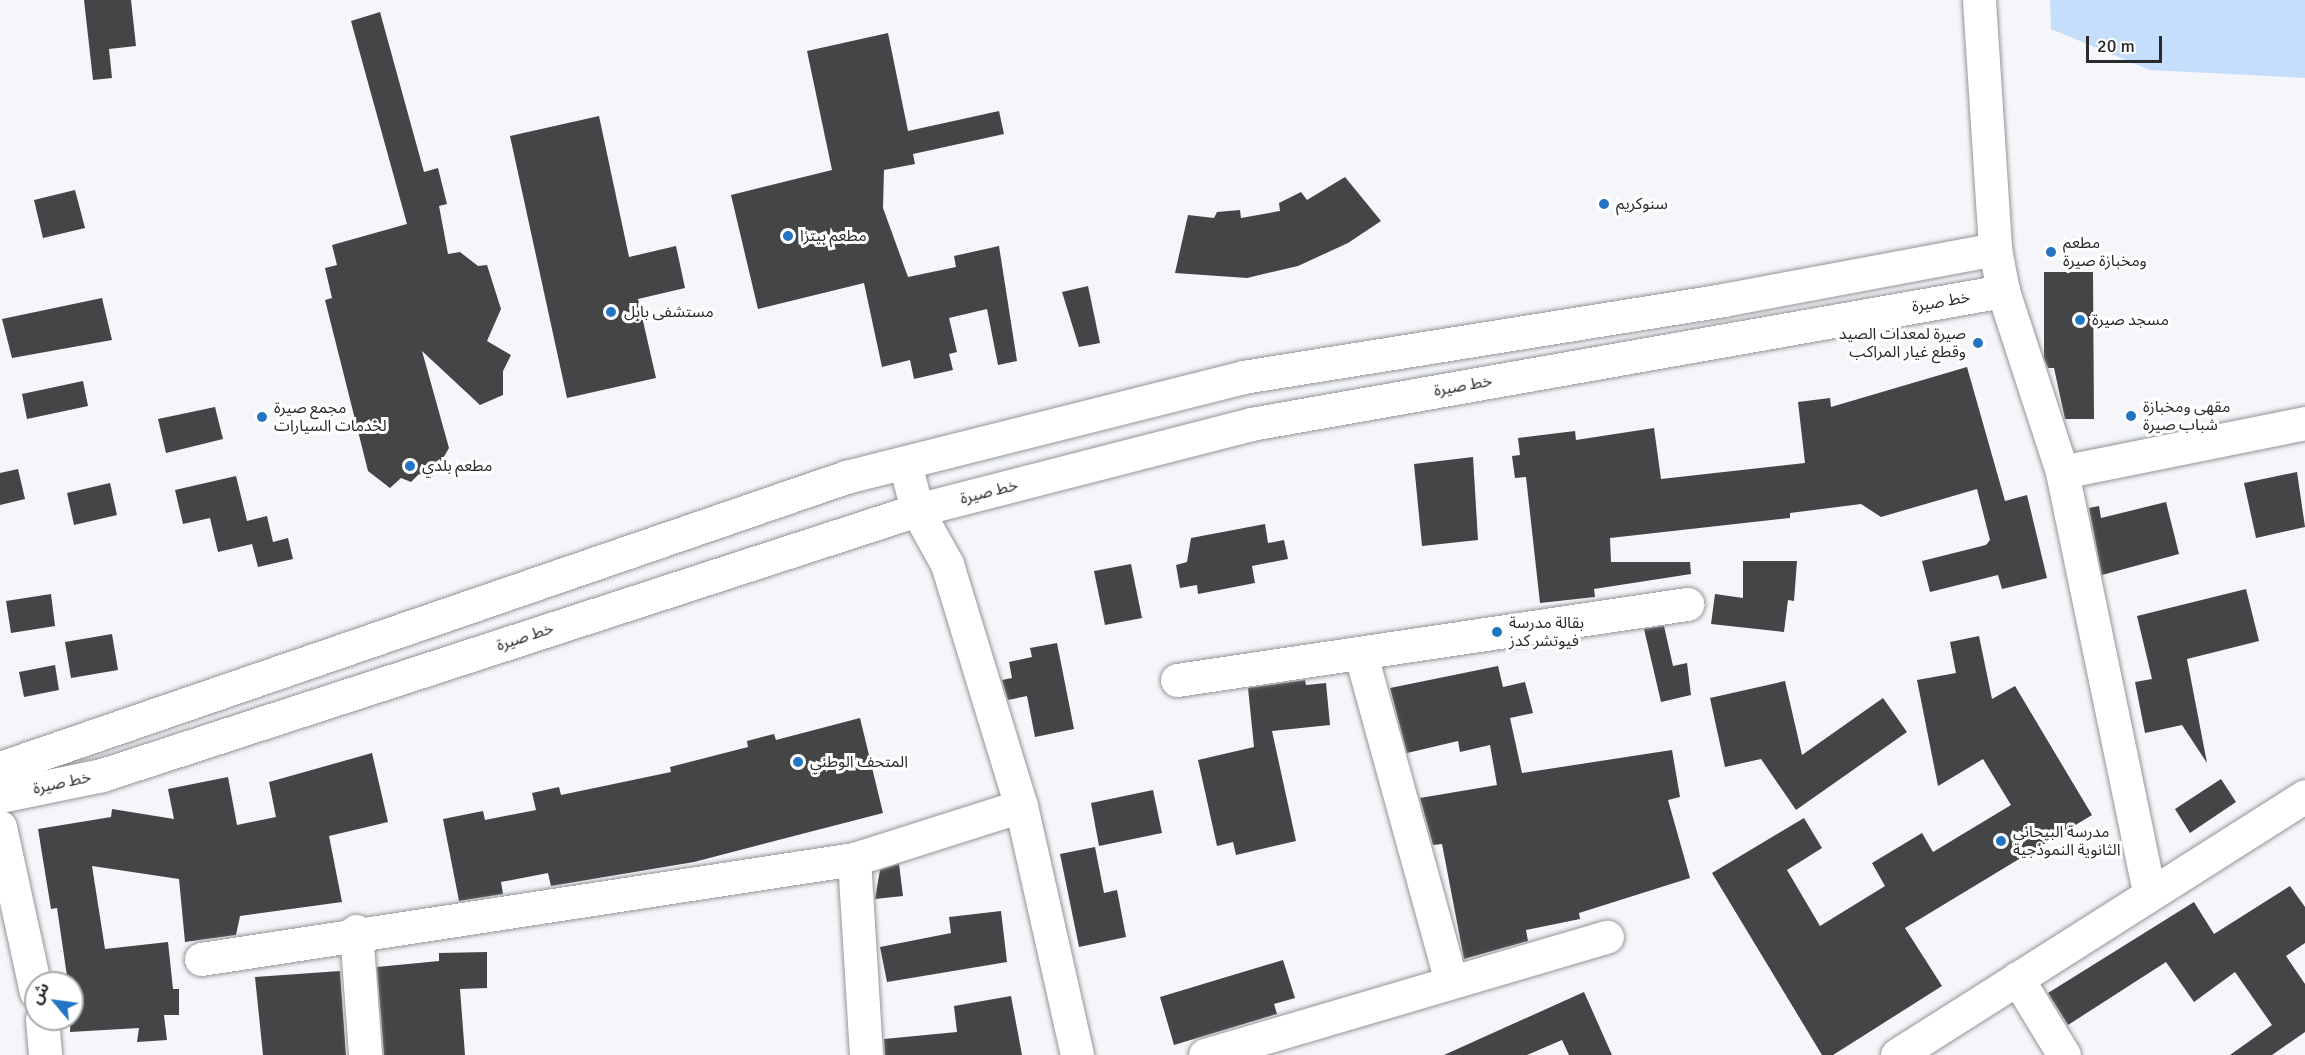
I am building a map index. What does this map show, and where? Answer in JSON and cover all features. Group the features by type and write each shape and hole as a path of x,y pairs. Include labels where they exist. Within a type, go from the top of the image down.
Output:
{"street":[{"path":"1979,0 1995,249 2003,291 2062,472 2149,892"},
{"name":"خط صيرة","path":"0,768 846,477 1243,377 1723,300 1995,249"},
{"name":"خط صيرة","path":"0,796 102,775 917,510 1251,424 2003,291"},
{"path":"2062,472 2305,423"},
{"path":"904,463 917,510 947,564 1021,806 1077,1055"},
{"path":"1177,680 1361,655 1687,604"},
{"path":"1361,655 1451,981"},
{"path":"1897,1055 2149,892 2305,796"},
{"path":"201,958 356,931 854,859 1021,806"},
{"path":"0,827 31,971"},
{"path":"854,859 866,1055"},
{"path":"356,931 365,1055"},
{"path":"1205,1055 1607,937"},
{"path":"2017,978 2064,1055"},
{"path":"43,1031 45,1055"}],"water":[{"path":"2050,0 2305,0 2305,78 2150,70 2051,29"}],"building":[{"path":"84,0 131,0 136,46 109,49 112,78 93,80"},
{"path":"380,12 424,172 438,168 447,204 439,206 448,254 460,252 478,266 487,265 501,309 487,341 511,355 503,371 503,395 480,405 422,351 449,448 431,479 419,474 411,482 401,478 390,488 368,471 325,300 332,298 325,268 337,265 332,245 407,224 351,21"},
{"path":"888,33 908,131 999,111 1004,134 913,154 915,164 884,170 883,208 908,277 956,267 954,256 999,246 1017,361 998,365 987,309 949,318 957,352 949,354 953,370 914,379 910,360 882,367 864,283 758,309 731,195 832,170 807,51"},
{"path":"599,116 629,257 676,246 685,288 638,299 656,378 567,398 510,136"},
{"path":"1345,177 1381,221 1348,243 1298,266 1247,278 1175,273 1188,215 1214,218 1217,212 1240,210 1241,218 1280,211 1279,203 1301,192 1307,200"},
{"path":"75,190 85,228 43,238 34,200"},
{"path":"2044,272 2093,272 2094,419 2065,419 2054,368 2048,368 2044,358"},
{"path":"1088,286 1100,343 1079,347 1062,292"},
{"path":"102,298 112,340 12,358 2,319"},
{"path":"1967,367 2005,501 2027,495 2047,578 2002,589 1998,575 1930,592 1922,561 1986,545 1990,540 1977,489 1881,517 1861,504 1790,513 1790,518 1610,538 1611,562 1690,562 1691,574 1594,589 1595,597 1540,603 1526,477 1515,478 1512,456 1520,455 1518,438 1575,431 1576,440 1654,428 1661,479 1805,463 1798,402 1830,398 1831,407"},
{"path":"83,381 88,406 27,419 22,394"},
{"path":"215,407 223,439 166,453 158,419"},
{"path":"1473,457 1478,540 1422,546 1414,464"},
{"path":"18,469 25,499 0,505 0,473"},
{"path":"2297,472 2305,527 2256,538 2244,483"},
{"path":"236,476 247,521 267,516 273,542 288,538 293,559 258,567 252,544 218,552 210,518 183,524 175,490"},
{"path":"110,483 117,515 74,525 67,493"},
{"path":"2166,502 2179,554 2102,575 2089,508 2099,506 2101,518"},
{"path":"1265,524 1268,543 1284,540 1288,559 1252,566 1255,583 1198,594 1197,585 1180,588 1176,565 1187,562 1191,538"},
{"path":"1743,561 1797,561 1794,601 1788,600 1784,632 1711,624 1715,594 1743,598"},
{"path":"1131,564 1142,618 1105,625 1094,571"},
{"path":"2246,589 2259,641 2187,659 2207,763 2182,725 2145,733 2135,682 2152,679 2137,616"},
{"path":"51,594 55,626 11,633 6,601"},
{"path":"1664,626 1673,666 1687,663 1691,695 1661,702 1644,629"},
{"path":"112,634 118,670 71,678 65,642"},
{"name":"مدرسة البيحاني الثانوية النموذجية","path":"1979,636 1992,699 2015,686 2092,815 1905,928 1942,986 1833,1055 1822,1055 1712,873 1804,818 1822,848 1787,870 1820,926 1885,886 1872,863 1922,833 1933,852 2011,805 1983,759 1938,786 1917,680 1956,673 1950,642"},
{"path":"1057,643 1074,729 1035,737 1027,696 1008,700 1002,680 1012,678 1009,662 1032,657 1030,648"},
{"path":"55,665 59,690 24,697 19,672"},
{"path":"1498,666 1503,687 1525,682 1533,713 1510,718 1522,773 1672,750 1680,797 1668,800 1690,878 1579,913 1580,919 1526,930 1528,941 1464,959 1442,844 1433,845 1420,798 1497,785 1490,745 1460,752 1458,741 1407,753 1390,688"},
{"path":"1305,680 1306,685 1326,683 1330,725 1272,731 1296,841 1236,855 1233,842 1217,846 1198,760 1254,747 1248,688"},
{"path":"1785,681 1802,755 1883,698 1907,732 1796,810 1761,759 1725,767 1710,698"},
{"path":"860,718 883,813 694,862 551,886 548,873 501,882 503,894 459,901 443,819 483,811 485,820 536,810 532,793 559,787 561,795 671,772 670,767 748,747 747,741 774,734 776,740"},
{"path":"372,753 388,822 329,836 342,902 240,916 236,935 185,942 179,879 92,866 105,949 168,942 173,989 179,989 179,1015 164,1015 167,1040 137,1042 139,1028 70,1032 84,1031 84,971 66,971 57,908 51,909 38,829 111,817 112,809 174,819 168,789 228,777 237,825 276,817 269,782"},
{"path":"2221,779 2236,802 2190,833 2175,809"},
{"path":"1153,790 1162,833 1099,846 1091,803"},
{"path":"1095,847 1104,893 1117,890 1126,937 1079,947 1060,854"},
{"path":"899,864 903,896 875,899 880,870"},
{"path":"2290,886 2305,907 2305,943 2286,956 2305,984 2305,1032 2272,1055 2230,1055 2272,1025 2235,972 2194,1002 2166,962 2068,1025 2048,993 2194,902 2214,934"},
{"path":"1001,911 1007,962 887,982 880,947 951,933 949,917"},
{"path":"487,952 487,988 460,989 465,1055 384,1055 377,967 439,961 439,953"},
{"path":"1283,960 1295,998 1274,1004 1277,1014 1174,1045 1160,997"},
{"path":"340,971 346,1055 263,1055 255,977"},
{"path":"1584,992 1612,1055 1569,1055 1562,1040 1527,1055 1444,1055"},
{"path":"1011,996 1022,1055 885,1055 884,1039 957,1032 954,1006"}],"place":[{"name":"سنوكريم","path":"1604,204"},
{"name":"مطعم بيتزا","path":"788,236"},
{"name":"مطعم ومخبازة صيرة","path":"2051,252"},
{"name":"مستشفى بابل","path":"611,312"},
{"name":"مسجد صيرة","path":"2080,320"},
{"name":"صيرة لمعدات الصيد وقطع غيار المراكب","path":"1978,343"},
{"name":"مقهى ومخبازة شباب صيرة","path":"2131,416"},
{"name":"مجمع صيرة لخدمات السيارات","path":"262,417"},
{"name":"مطعم بلدي","path":"410,466"},
{"name":"بقالة مدرسة فيوتشر كدز","path":"1497,632"},
{"name":"المتحف الوطني","path":"798,762"},
{"name":"مدرسة البيحاني الثانوية النموذجية","path":"2001,841"}]}
